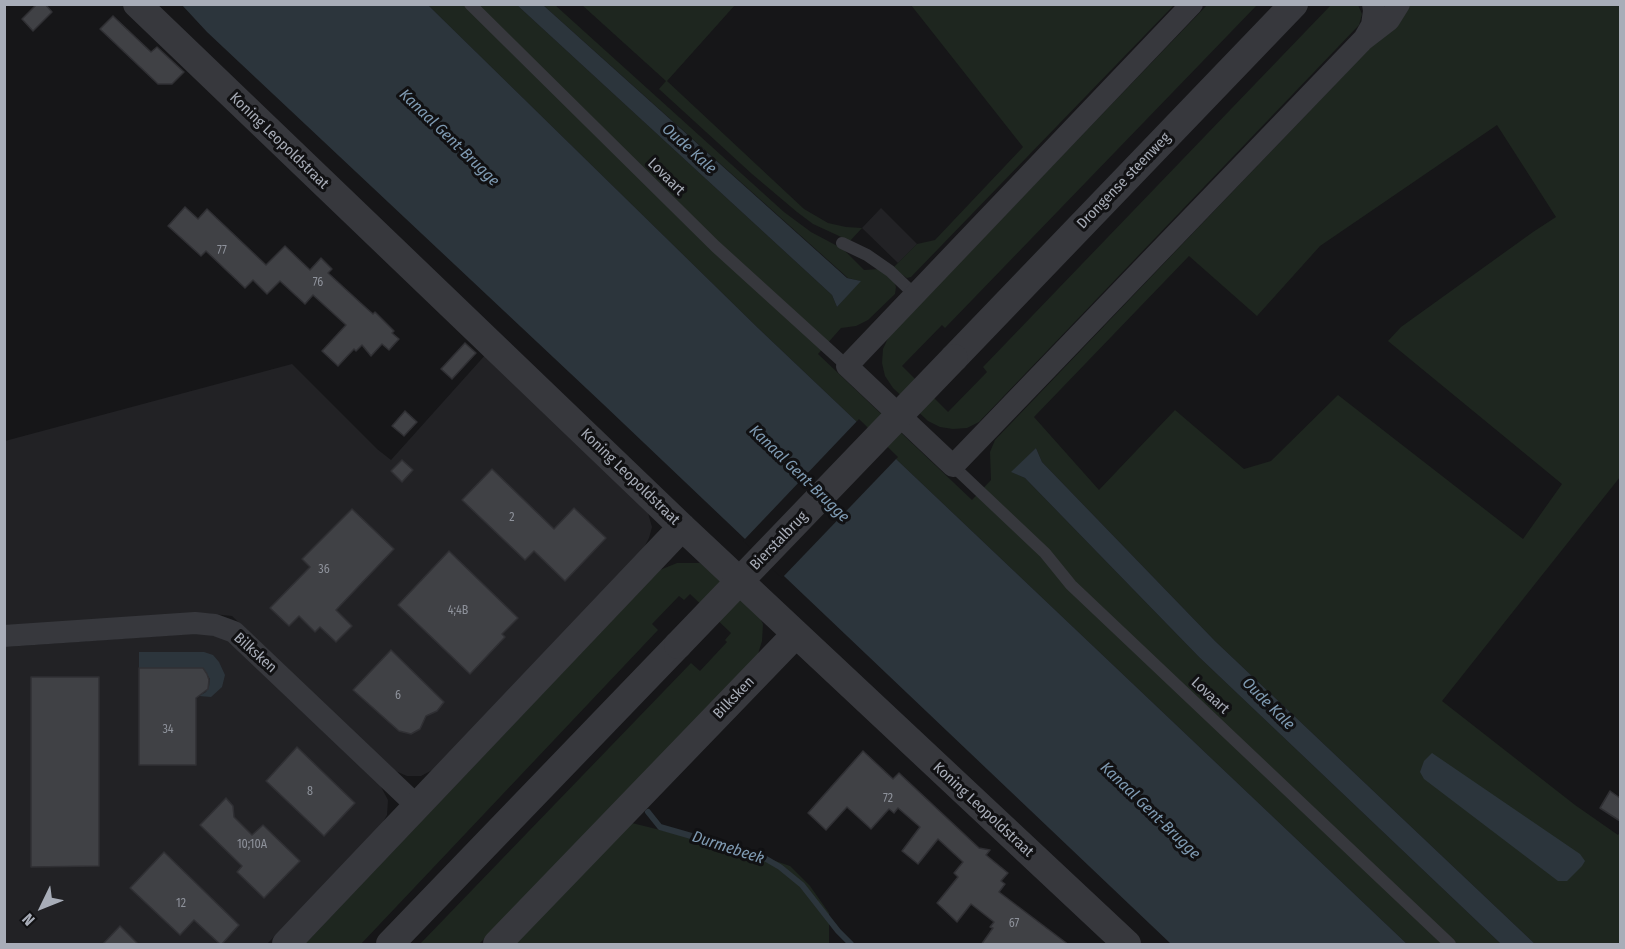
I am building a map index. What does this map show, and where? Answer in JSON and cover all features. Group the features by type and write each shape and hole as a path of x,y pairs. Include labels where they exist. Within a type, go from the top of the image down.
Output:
{"street":[{"name":"Koning Leopoldstraat","path":"136,4 682,527 1127,945"},
{"path":"1192,4 847,366 953,466 1364,40 1389,20 1399,4"},
{"name":"Drongense steenweg","path":"954,358 1294,4"},
{"path":"1364,40 1372,25 1373,4"},
{"name":"Bierstalbrug","path":"390,945 954,358"},
{"path":"286,945 682,527"},
{"name":"Bilksken","path":"4,636 195,623 215,625 234,632 418,807"},
{"name":"Bilksken","path":"497,945 796,634"}],"lane":[{"name":"Lovaart","path":"470,4 715,246 847,366"},
{"path":"842,243 867,255 890,271 915,295"},
{"name":"Lovaart","path":"953,466 1045,553 1071,585 1450,945"}],"shaded area":[{"path":"428,5 517,5 832,295 837,307 860,281 848,278 543,5 555,5 784,212 811,232 843,249 864,270 880,269 894,282 895,294 868,320 856,326 841,328 818,354 972,500 991,480 990,452 995,440 1392,25 1407,5 1620,5 1620,477 1442,701 1575,805 1618,835 1620,832 1620,944 1535,944 1215,641 1042,462 1036,448 1012,472 1025,478 1199,657 1501,944 1407,944 758,328","holes":["1497,125 1556,217 1401,327 1388,341 1562,484 1523,539 1338,395 1271,461 1244,469 1175,410 1099,490 1034,417 1189,256 1257,316 1320,246"]},
{"path":"582,5 735,5 667,81 804,209 828,223 862,228 850,241 813,224 797,212 659,89 666,81"},
{"path":"911,5 1174,5 911,277 907,278 893,268 917,244 935,240 1023,147"},
{"path":"1207,5 1257,5 945,328 942,325 902,366 948,412 987,372 983,367 1331,5 1358,5 1362,14 1359,25 979,422 967,428 953,429 940,427 928,421 893,388 885,376 882,363 883,349 889,336"},
{"path":"881,208 917,244 898,263 862,228"},
{"path":"487,353 648,513 652,527 642,551 438,767 421,776 407,776 393,770 232,616 203,613 5,627 5,441 292,364 377,449 391,460"},
{"path":"677,563 700,563 756,610 763,624 762,641 758,654 744,673 479,944 420,944 691,663 700,671 727,642 725,640 731,633 690,594 684,600 679,596 652,624 658,630 361,944 305,944 660,570"},
{"path":"200,633 223,637 233,645 380,785 388,800 387,815 378,831 267,944 5,944 5,647"},
{"path":"632,823 749,852 790,866 810,886 829,913 829,944 514,944"}],"water":[{"name":"Kanaal Gent-Brugge","path":"182,5 428,5 758,328 1407,944 1171,944 603,404 207,32"},
{"name":"Oude Kale","path":"517,5 543,5 847,278 861,281 837,307 832,295"},
{"name":"Oude Kale","path":"1036,448 1042,462 1215,641 1535,944 1501,944 1199,657 1025,478 1011,472"},
{"path":"139,652 204,652 213,655 225,675 222,687 211,697 199,696 206,692 210,679 203,668 139,668"},
{"path":"1432,753 1580,854 1585,861 1582,866 1567,881 1558,881 1424,779 1420,772 1424,761"}],"pier":[{"path":"859,419 898,457 782,578 743,541"}],"building":[{"path":"37,4 45,4 52,12 33,31 22,19"},
{"path":"113,16 151,52 157,47 184,72 172,84 158,84 100,29"},
{"path":"185,207 198,219 207,209 266,265 285,246 310,270 321,258 332,269 328,273 373,314 375,312 399,339 389,350 382,344 371,356 362,345 356,351 354,349 338,366 322,351 346,325 313,295 305,304 280,281 267,294 253,280 245,288 206,251 201,256 168,226"},
{"path":"465,343 476,353 452,379 441,369"},
{"path":"405,411 417,422 404,436 392,426"},
{"path":"402,460 413,470 402,482 391,471"},
{"path":"492,469 554,529 574,508 606,538 565,581 534,551 525,560 462,500"},
{"path":"352,509 394,549 336,610 352,626 336,642 320,627 315,632 299,616 289,626 270,608 310,567 302,559"},
{"path":"449,551 518,618 502,634 505,637 470,674 398,605"},
{"path":"391,650 444,702 437,711 426,716 420,729 411,734 399,731 353,690"},
{"path":"139,668 203,668 207,674 208,689 196,698 196,765 139,765"},
{"path":"31,677 99,677 99,866 31,867"},
{"path":"297,747 355,803 324,836 266,781"},
{"path":"863,751 893,779 899,773 979,848 990,850 986,855 1008,873 1001,881 1005,884 999,892 1069,945 981,945 993,928 990,927 994,922 971,904 957,922 937,903 958,877 954,873 963,862 938,839 918,864 902,851 920,827 898,808 894,813 889,809 871,829 847,807 826,830 808,813"},
{"path":"1610,791 1620,798 1620,821 1600,808"},
{"path":"226,798 233,806 234,817 252,835 263,825 300,861 264,898 237,872 242,866 200,825"},
{"path":"164,852 239,925 221,945 194,920 180,935 130,888"},
{"path":"120,926 139,945 102,945"}],"waterway":[{"name":"Durmebeek","path":"648,812 660,827 761,856 780,867 802,885 851,944"}]}
